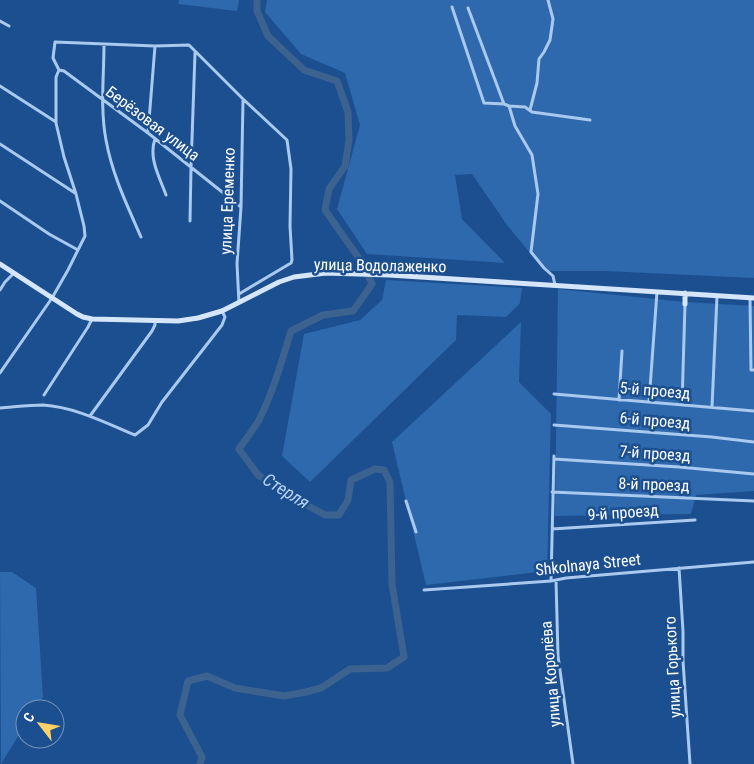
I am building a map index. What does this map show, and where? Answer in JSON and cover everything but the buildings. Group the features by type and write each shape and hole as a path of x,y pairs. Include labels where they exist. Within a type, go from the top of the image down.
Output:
{"main road":[{"name":"улица Водолаженко","path":"0,264 77,314 92,319 178,321 198,318 222,311 279,282 294,277 314,274 389,274 752,298"},
{"path":"685,293 685,304"}],"street":[{"path":"530,110 537,84 539,59 550,40 553,19 548,0"},
{"path":"452,7 484,103 525,107 532,112 590,120"},
{"path":"468,8 504,104"},
{"path":"0,21 9,26"},
{"path":"0,373 52,298 85,236 76,194 56,123 56,77 59,70 53,58 56,42 155,46 189,45 242,99 287,140 291,169 290,226 292,260 291,263 239,294"},
{"path":"104,44 102,100 106,138 111,162 122,194 141,237"},
{"path":"148,134 155,46"},
{"path":"190,222 196,52"},
{"name":"Берёзовая улица","path":"59,70 64,71 155,139 240,207"},
{"path":"0,86 56,123"},
{"name":"улица Еременко","path":"239,303 238,264 242,99"},
{"path":"509,106 515,126 532,155 538,194 531,252 553,276 555,285"},
{"path":"155,139 152,156 166,195"},
{"path":"0,144 76,194"},
{"path":"0,201 49,234 78,250"},
{"path":"0,290 14,273"},
{"path":"649,402 657,292"},
{"path":"712,407 717,295"},
{"path":"752,298 753,370"},
{"path":"682,405 685,304"},
{"path":"0,408 43,405 65,409 90,416 134,435 148,425 162,402 222,326 226,317 222,311"},
{"path":"44,395 92,319"},
{"path":"90,416 152,331 155,320"},
{"path":"619,400 622,351"},
{"name":"5-й проезд","path":"554,394 754,411"},
{"name":"6-й проезд","path":"554,425 754,442"},
{"name":"7-й проезд","path":"554,457 754,474"},
{"name":"улица Королёва","path":"554,457 552,529 558,656 573,764"},
{"name":"8-й проезд","path":"552,492 754,501"},
{"path":"406,501 416,532"},
{"name":"9-й проезд","path":"552,529 695,520"},
{"name":"Shkolnaya Street","path":"424,590 554,581 566,578 754,562"},
{"name":"улица Горького","path":"680,568 683,661 690,764"}],"shaded area":[{"path":"179,0 239,0 237,11 178,4"},
{"path":"267,0 754,0 754,278 605,271 545,271 507,225 472,174 455,175 462,219 505,263 367,254 337,209 360,125 345,73 301,54 265,12"},
{"path":"386,280 522,288 520,303 506,317 457,315 456,340 310,482 282,456 304,334 360,320 382,300"},
{"path":"558,289 685,302 754,306 754,491 696,495 691,514 555,516"},
{"path":"521,322 519,382 551,414 547,571 426,585 392,442"},
{"path":"0,572 12,572 36,588 43,697 42,699 15,699 15,741 1,764"}],"waterway":[{"name":"Стерля","path":"200,764 202,757 180,715 188,681 207,676 235,688 284,696 321,688 350,669 387,668 404,657 392,584 390,482 384,470 375,469 351,480 348,500 339,515 325,515 290,496 258,475 239,449 257,424 264,409 291,331 323,315 353,311 372,284 363,264 325,210 329,189 345,166 349,140 348,112 337,81 304,70 268,36 257,11 257,0"}]}
